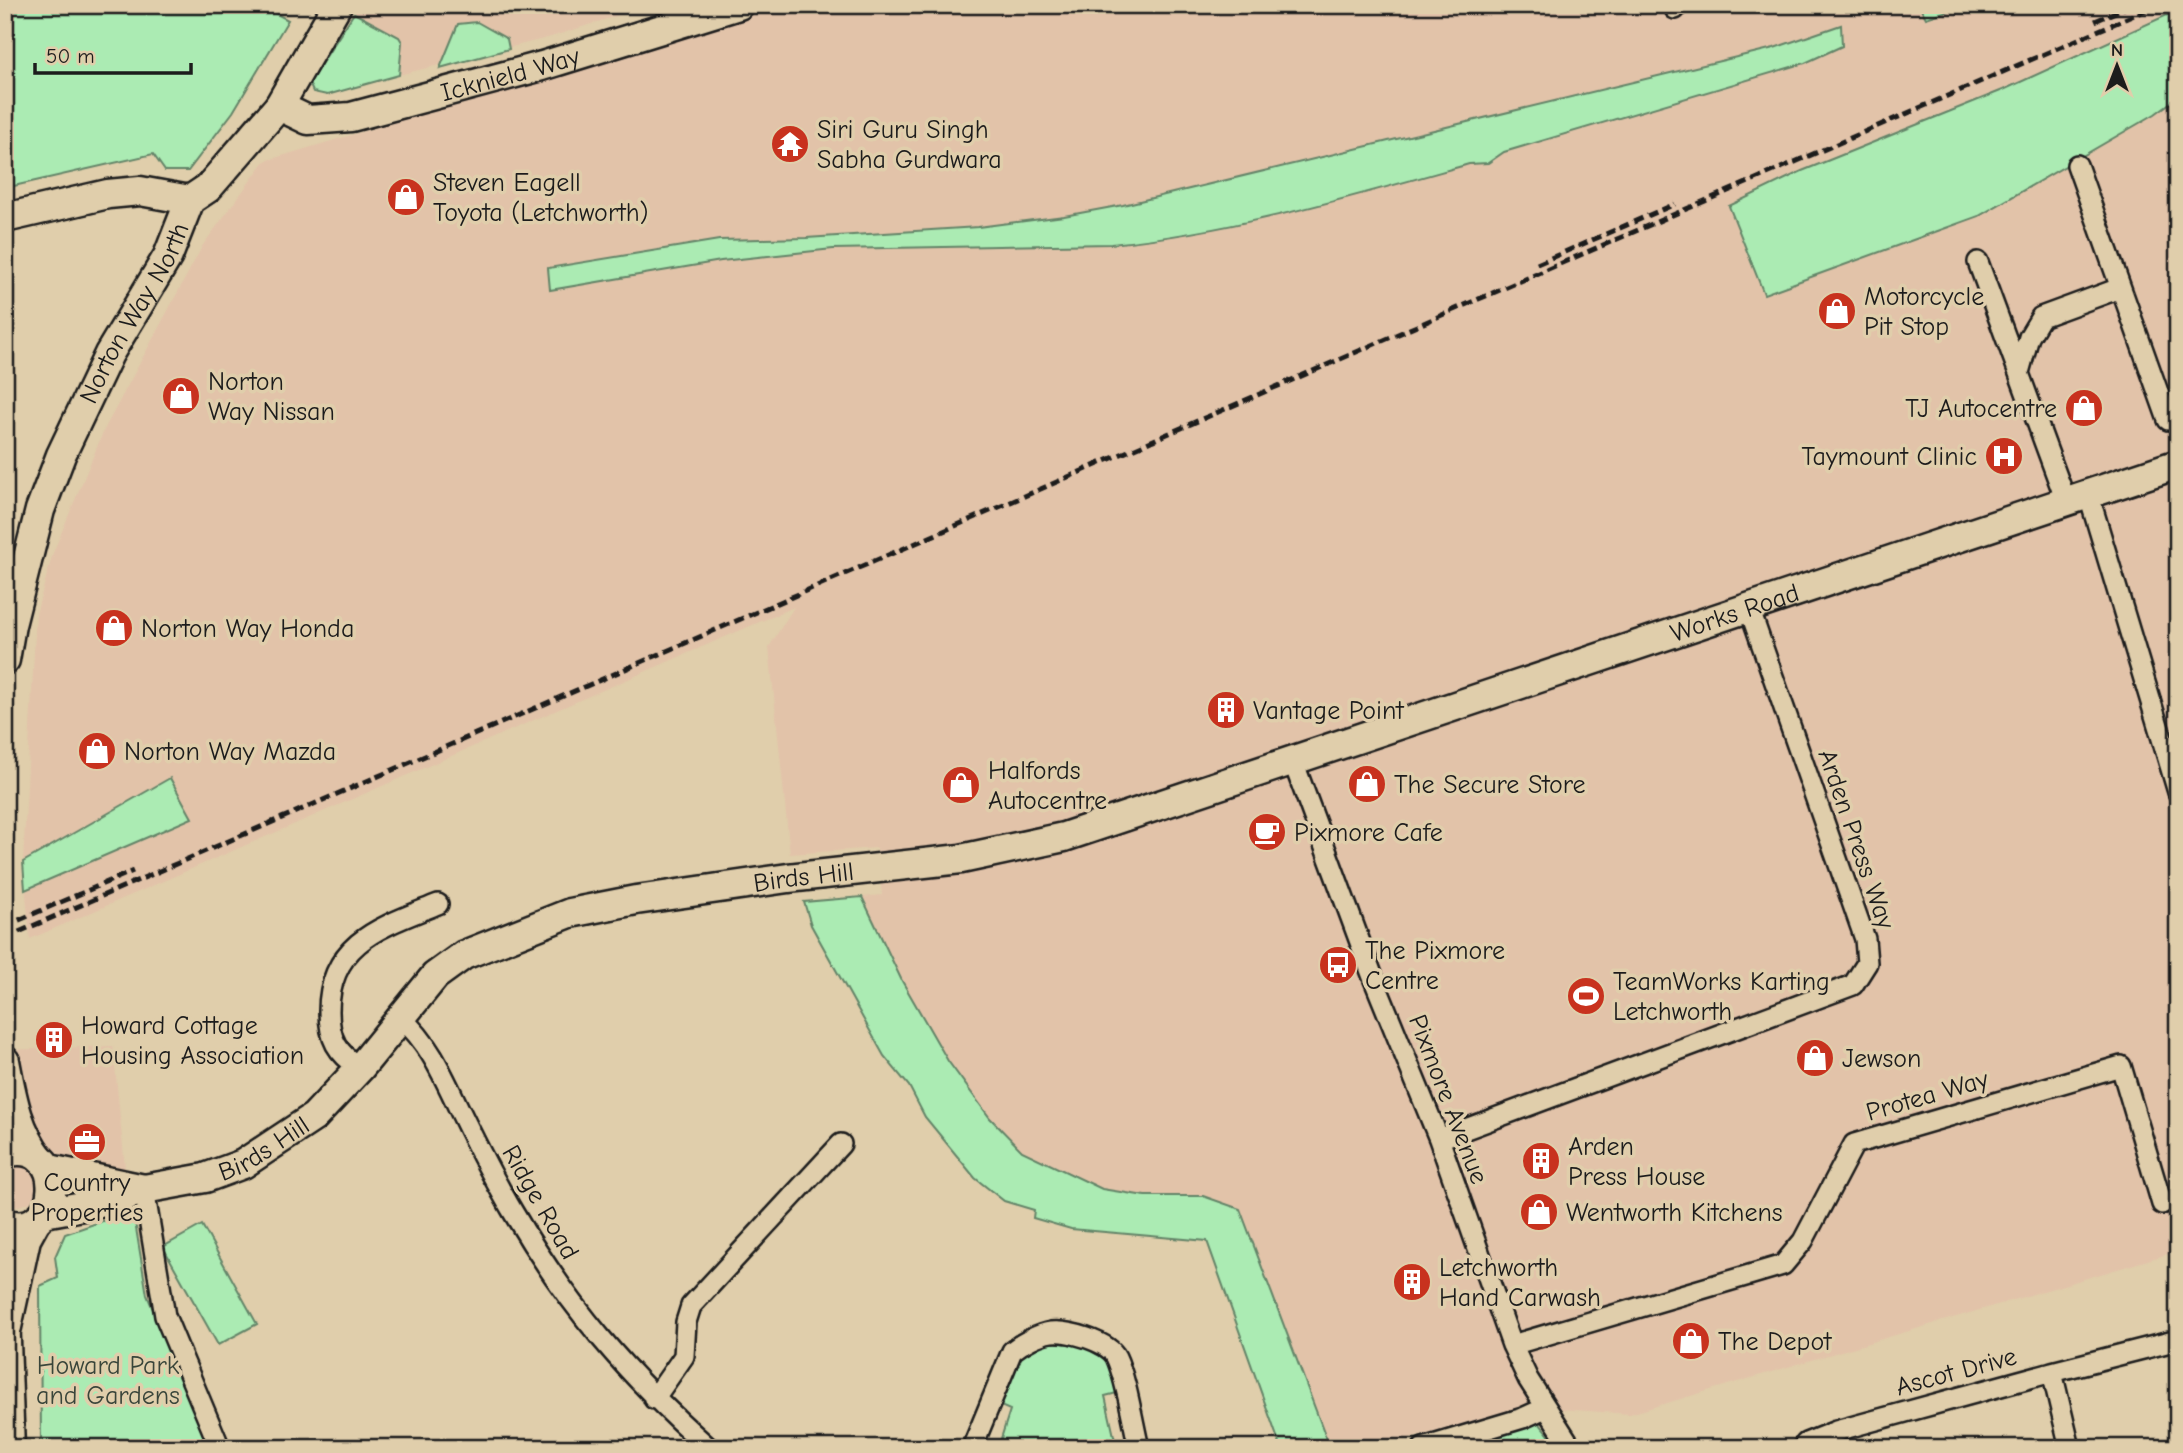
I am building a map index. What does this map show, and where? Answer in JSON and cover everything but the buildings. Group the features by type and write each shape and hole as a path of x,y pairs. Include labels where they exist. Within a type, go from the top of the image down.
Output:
{"street":[{"name":"Norton Way North","path":"5,660 8,625 40,510 61,454 109,354 168,256 190,200 208,188 279,106 337,5"},
{"name":"Icknield Way","path":"279,106 308,120 351,117 542,66 739,5"},
{"path":"2077,165 2168,420"},
{"path":"5,218 125,192 140,191 190,200"},
{"path":"1978,262 2020,369 2077,497 2178,792"},
{"path":"2020,369 2029,337 2041,317 2120,288"},
{"name":"Works Road","path":"1293,761 2178,464"},
{"name":"Arden Press Way","path":"1439,1139 1853,985 1867,962 1865,939 1749,608"},
{"name":"Birds Hill","path":"5,1223 24,1224 40,1216 116,1200 144,1189 205,1178 243,1164 314,1116 360,1068 435,976 464,954 570,913 677,894 961,859 1076,834 1293,761"},
{"name":"Pixmore Avenue","path":"1293,761 1374,979 1439,1139 1512,1345 1545,1408 1572,1448"},
{"path":"360,1068 342,1057 330,1034 329,1000 337,968 345,956 371,933 438,904"},
{"name":"Ridge Road","path":"402,1019 417,1031 440,1069 512,1210 562,1291 654,1399 709,1448"},
{"path":"5,1061 18,1122 44,1164 53,1192 26,1239 6,1320 10,1448"},
{"name":"Protea Way","path":"1512,1345 1783,1265 1803,1241 1854,1144 2121,1066 2162,1204"},
{"path":"654,1399 684,1356 686,1322 691,1306 841,1144"},
{"name":"Birds Hill","path":"5,1153 27,1152 44,1164 144,1189"},
{"path":"144,1189 164,1316 220,1448"},
{"path":"972,1448 1012,1351 1023,1343 1051,1332 1085,1337 1104,1345 1115,1356 1139,1448"},
{"path":"2052,1373 2178,1340"},
{"name":"Ascot Drive","path":"1802,1448 1806,1443 1836,1430 2052,1373 2070,1448"},
{"path":"1432,1447 1523,1418 1545,1408"}],"shaded area":[{"path":"358,5 650,5 551,37 399,75 402,42 399,37 354,13"},
{"path":"767,5 2178,5 2178,10 2003,90 1802,170 1729,207 1765,294 2155,114 2178,97 2178,1251 1630,1414 1545,1408 1365,1448 1330,1448 1240,1209 1203,1196 1145,1196 1102,1189 1022,1151 990,1118 948,1061 902,981 862,897 882,895 877,848 790,854 769,647 794,607 30,939 23,862 36,614 53,553 104,430 203,245 265,161 673,38"},
{"path":"113,1046 125,1168 5,1211 5,1050"}],"green space":[{"path":"5,5 260,5 288,20 233,112 188,171 165,171 153,154 5,188"},
{"path":"1919,5 1966,5 1926,18"},
{"path":"2178,10 2178,97 2155,114 1979,216 1764,294 1729,206 1802,171 2003,90"},
{"path":"354,13 399,37 402,42 399,75 327,95 313,92 309,83"},
{"path":"477,22 507,39 509,49 440,68 458,24"},
{"path":"1841,25 1842,46 1805,63 1504,152 1488,163 1469,164 1336,201 1247,222 1111,244 833,249 721,261 550,290 548,268 719,240 806,238 978,227 1123,205 1774,48"},
{"path":"170,778 192,818 25,890 23,862"},
{"path":"862,897 902,981 948,1061 990,1118 1022,1151 1102,1189 1145,1196 1203,1196 1240,1209 1330,1448 1281,1448 1207,1241 1071,1229 1033,1218 1034,1210 1004,1201 975,1178 925,1117 909,1086 884,1056 811,925 804,902"},
{"name":"Howard Park and Gardens","path":"134,1216 147,1295 211,1448 41,1448 40,1286 58,1278 55,1257 65,1234 114,1217"},
{"path":"202,1225 257,1324 218,1345 163,1247"},
{"path":"1050,1342 1087,1346 1107,1358 1117,1393 1105,1396 1116,1445 1128,1442 1132,1448 998,1448 1010,1410 996,1404 1010,1374 1029,1350"},
{"path":"1536,1419 1559,1448 1442,1448"}],"railway":[{"path":"2095,21 2131,5"},
{"path":"5,938 2157,5"},
{"path":"1537,264 1675,204"},
{"path":"5,926 133,871"}],"place":[{"name":"Siri Guru Singh Sabha Gurdwara","path":"790,144"},
{"name":"Steven Eagell Toyota (Letchworth)","path":"406,197"},
{"name":"Motorcycle Pit Stop","path":"1837,311"},
{"name":"Norton Way Nissan","path":"181,396"},
{"name":"TJ Autocentre","path":"2084,408"},
{"name":"Taymount Clinic","path":"2004,456"},
{"name":"Norton Way Honda","path":"114,628"},
{"name":"Vantage Point","path":"1226,710"},
{"name":"Norton Way Mazda","path":"97,751"},
{"name":"The Secure Store","path":"1367,784"},
{"name":"Halfords Autocentre","path":"961,785"},
{"name":"Pixmore Cafe","path":"1267,832"},
{"name":"The Pixmore Centre","path":"1338,965"},
{"name":"TeamWorks Karting Letchworth","path":"1586,996"},
{"name":"Howard Cottage Housing Association","path":"54,1040"},
{"name":"Jewson","path":"1815,1058"},
{"name":"Country Properties","path":"87,1142"},
{"name":"Arden Press House","path":"1541,1161"},
{"name":"Wentworth Kitchens","path":"1539,1212"},
{"name":"Letchworth Hand Carwash","path":"1412,1282"},
{"name":"The Depot","path":"1691,1341"}]}
